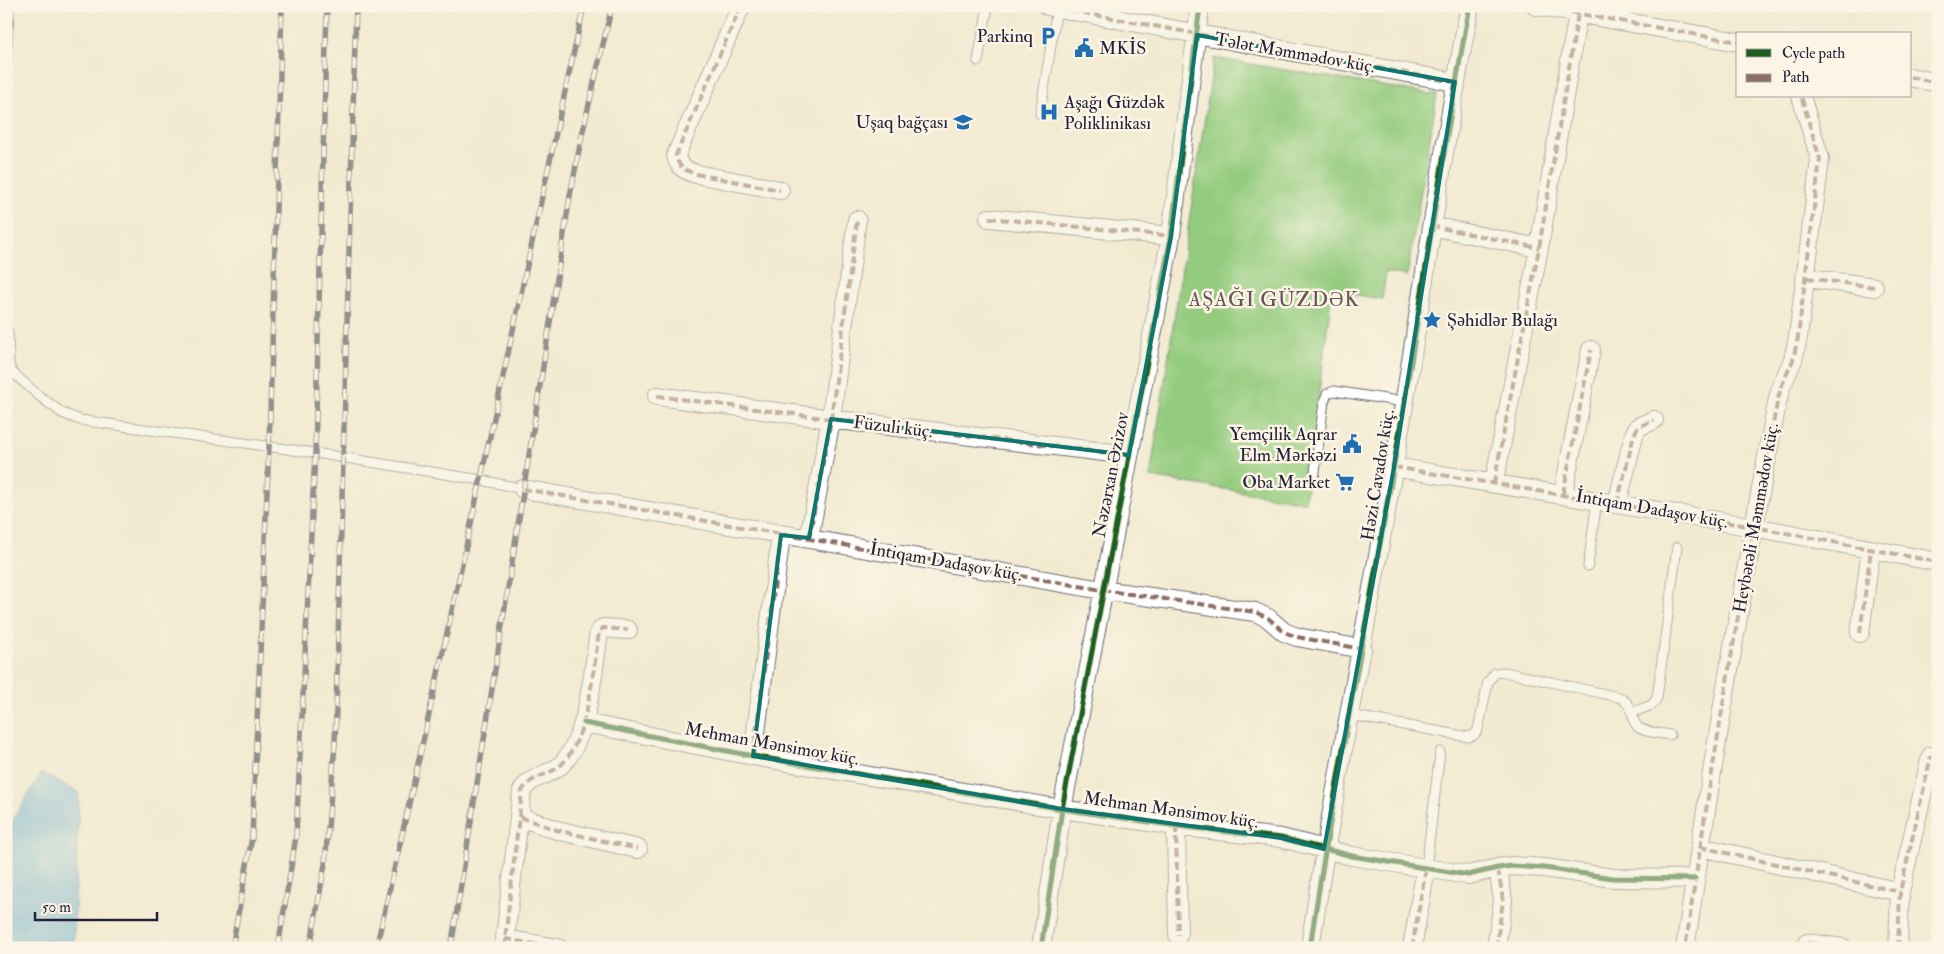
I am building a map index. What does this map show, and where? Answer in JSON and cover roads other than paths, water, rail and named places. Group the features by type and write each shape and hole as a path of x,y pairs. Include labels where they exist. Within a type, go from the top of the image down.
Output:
{"street":[{"path":"741,6 676,155 678,164 685,171 780,190"},
{"name":"Nəzərxan Əzizov","path":"1041,948 1062,809 1170,236 1200,6"},
{"name":"Həzi Cavadov küç.","path":"1310,948 1324,849 1350,716 1394,467 1431,226 1455,82 1470,6"},
{"path":"1536,6 1736,42"},
{"name":"Tələt Məmmədov küç.","path":"1052,7 1455,82"},
{"path":"1494,483 1538,248 1578,13"},
{"path":"1912,77 1938,82"},
{"name":"Heybətəli Məmmədov küç.","path":"1686,943 1700,847 1754,527 1777,403 1781,387 1793,360 1798,337 1807,278 1820,159 1802,98"},
{"path":"989,218 1170,236"},
{"path":"809,538 831,419 857,220"},
{"path":"1431,226 1538,248"},
{"path":"1807,278 1874,288"},
{"path":"1563,494 1591,350"},
{"name":"Füzuli küç.","path":"657,396 1129,455"},
{"path":"1617,504 1634,435 1638,427 1654,420"},
{"name":"İntiqam Dadaşov küç.","path":"1394,467 1754,527 1938,562"},
{"name":"İntiqam Dadaşov küç.","path":"523,489 1102,590 1255,612 1268,618 1284,632 1297,637 1362,649"},
{"path":"752,756 781,535"},
{"path":"1860,632 1871,549"},
{"path":"558,948 504,943 522,791 531,780 552,772 563,762 584,723 599,632 603,628 628,630"},
{"name":"Mehman Mənsimov küç.","path":"584,723 752,756 1062,809 1176,826 1282,838 1352,856 1468,876 1512,866 1544,868 1613,878 1695,879"},
{"path":"1898,948 1900,892 1931,756"},
{"path":"520,817 557,830 638,849"},
{"path":"1176,826 1178,935"},
{"path":"1700,847 1900,892"},
{"path":"1412,948 1426,868"},
{"path":"1496,948 1503,901 1498,868"},
{"path":"1806,943 1842,948"}],"lane":[{"path":"978,61 988,6"},
{"path":"1040,114 1052,7"},
{"path":"8,332 9,365 12,372 62,413 80,420 334,456 472,478 523,489"},
{"path":"1314,479 1324,402 1327,394 1334,391 1404,402"},
{"path":"1588,566 1597,500"},
{"path":"1633,712 1652,705 1657,698 1677,547"},
{"path":"1350,716 1468,737 1474,735 1478,730 1488,682 1495,673 1505,672 1619,697 1627,701 1633,712 1636,725 1640,729 1670,735"},
{"path":"1426,868 1440,752"}],"water":[{"path":"41,773 79,792 74,948 6,948 6,831"}],"railway":[{"path":"6,104 12,6"},
{"path":"232,948 252,837 269,447 282,6"},
{"path":"278,948 296,836 315,453 327,6"},
{"path":"310,948 325,864 335,744 356,6"},
{"path":"376,948 584,6"},
{"path":"451,948 570,196 583,130 612,6"}],"place":[{"name":"Parkinq","path":"1048,36"},
{"name":"MKİS","path":"1084,48"},
{"name":"Aşağı Güzdək Poliklinikası","path":"1049,112"},
{"name":"Uşaq bağçası","path":"963,122"},
{"name":"Şəhidlər Bulağı","path":"1432,320"},
{"name":"Yemçilik Aqrar Elm Mərkəzi","path":"1352,444"},
{"name":"Oba Market","path":"1345,482"}],"district":[{"name":"AŞAĞI GÜZDƏK","path":"1274,299"}]}
